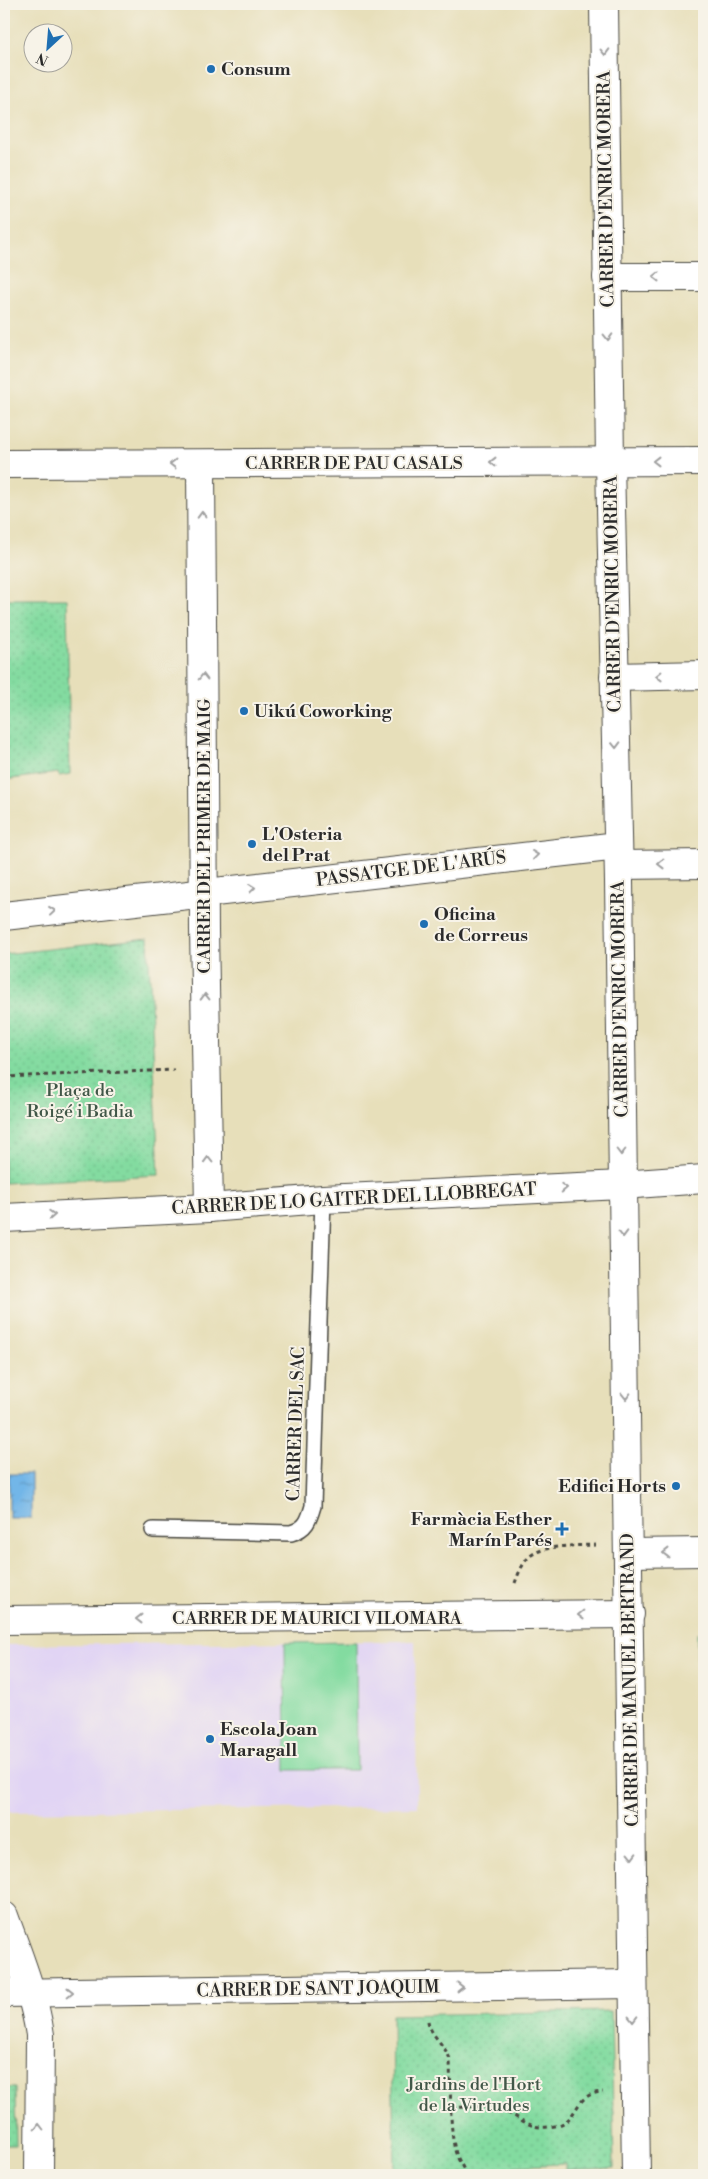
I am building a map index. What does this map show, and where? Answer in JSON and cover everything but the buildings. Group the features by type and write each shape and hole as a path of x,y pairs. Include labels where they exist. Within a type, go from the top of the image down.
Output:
{"street":[{"name":"CARRER D'ENRIC MORERA","path":"604,4 622,1185"},
{"path":"607,277 704,277"},
{"name":"CARRER DE PAU CASALS","path":"4,464 704,461"},
{"name":"CARRER DEL PRIMER DE MAIG","path":"201,464 204,894 209,1208"},
{"path":"614,677 704,675"},
{"name":"PASSATGE DE L'ARÚS","path":"204,894 618,856 704,864"},
{"path":"4,916 204,894"},
{"name":"CARRER DE LO GAITER DEL LLOBREGAT","path":"4,1218 704,1179"},
{"name":"CARRER DE MANUEL BERTRAND","path":"622,1185 617,1549 630,1614 636,2175"},
{"path":"617,1549 704,1552"},
{"name":"CARRER DE MAURICI VILOMARA","path":"4,1620 630,1614"},
{"path":"4,1916 31,1992 40,2035 39,2175"},
{"name":"CARRER DE SANT JOAQUIM","path":"4,1993 633,1984"}],"lane":[{"name":"CARRER DEL SAC","path":"153,1530 291,1533 301,1530 308,1522 313,1506 322,1199"}],"path":[{"path":"4,1077 175,1070"},
{"path":"514,1585 528,1558 548,1548 617,1549"},
{"path":"428,2014 429,2028 447,2050 450,2059 455,2152 464,2166 466,2175"},
{"path":"452,2108 482,2106 507,2112 526,2124 555,2126 563,2124 592,2093 605,2092"}],"shaded area":[{"name":"Escola Joan Maragall","path":"415,1641 417,1807 4,1812 4,1645"}],"green space":[{"path":"4,599 67,599 70,774 59,776 58,773 4,780"},
{"name":"Plaça de Roigé i Badia","path":"148,938 159,1175 4,1183 4,954"},
{"path":"697,1633 704,1633 704,1660 697,1660"},
{"path":"356,1642 357,1770 286,1770 285,1643"},
{"name":"Jardins de l'Hort de la Virtudes","path":"611,2011 614,2168 565,2170 565,2164 514,2166 514,2175 394,2175 392,2015"},
{"path":"4,2088 15,2088 16,2145 4,2145"}],"water":[{"path":"9,1474 31,1474 31,1518 9,1518"}],"place":[{"name":"Consum","path":"211,69"},
{"name":"Uikú Coworking","path":"244,711"},
{"name":"L'Osteria del Prat","path":"252,844"},
{"name":"Oficina de Correus","path":"424,924"},
{"name":"Edifici Horts","path":"676,1486"},
{"name":"Farmàcia Esther Marín Parés","path":"562,1529"},
{"name":"Escola Joan Maragall","path":"210,1739"}]}
